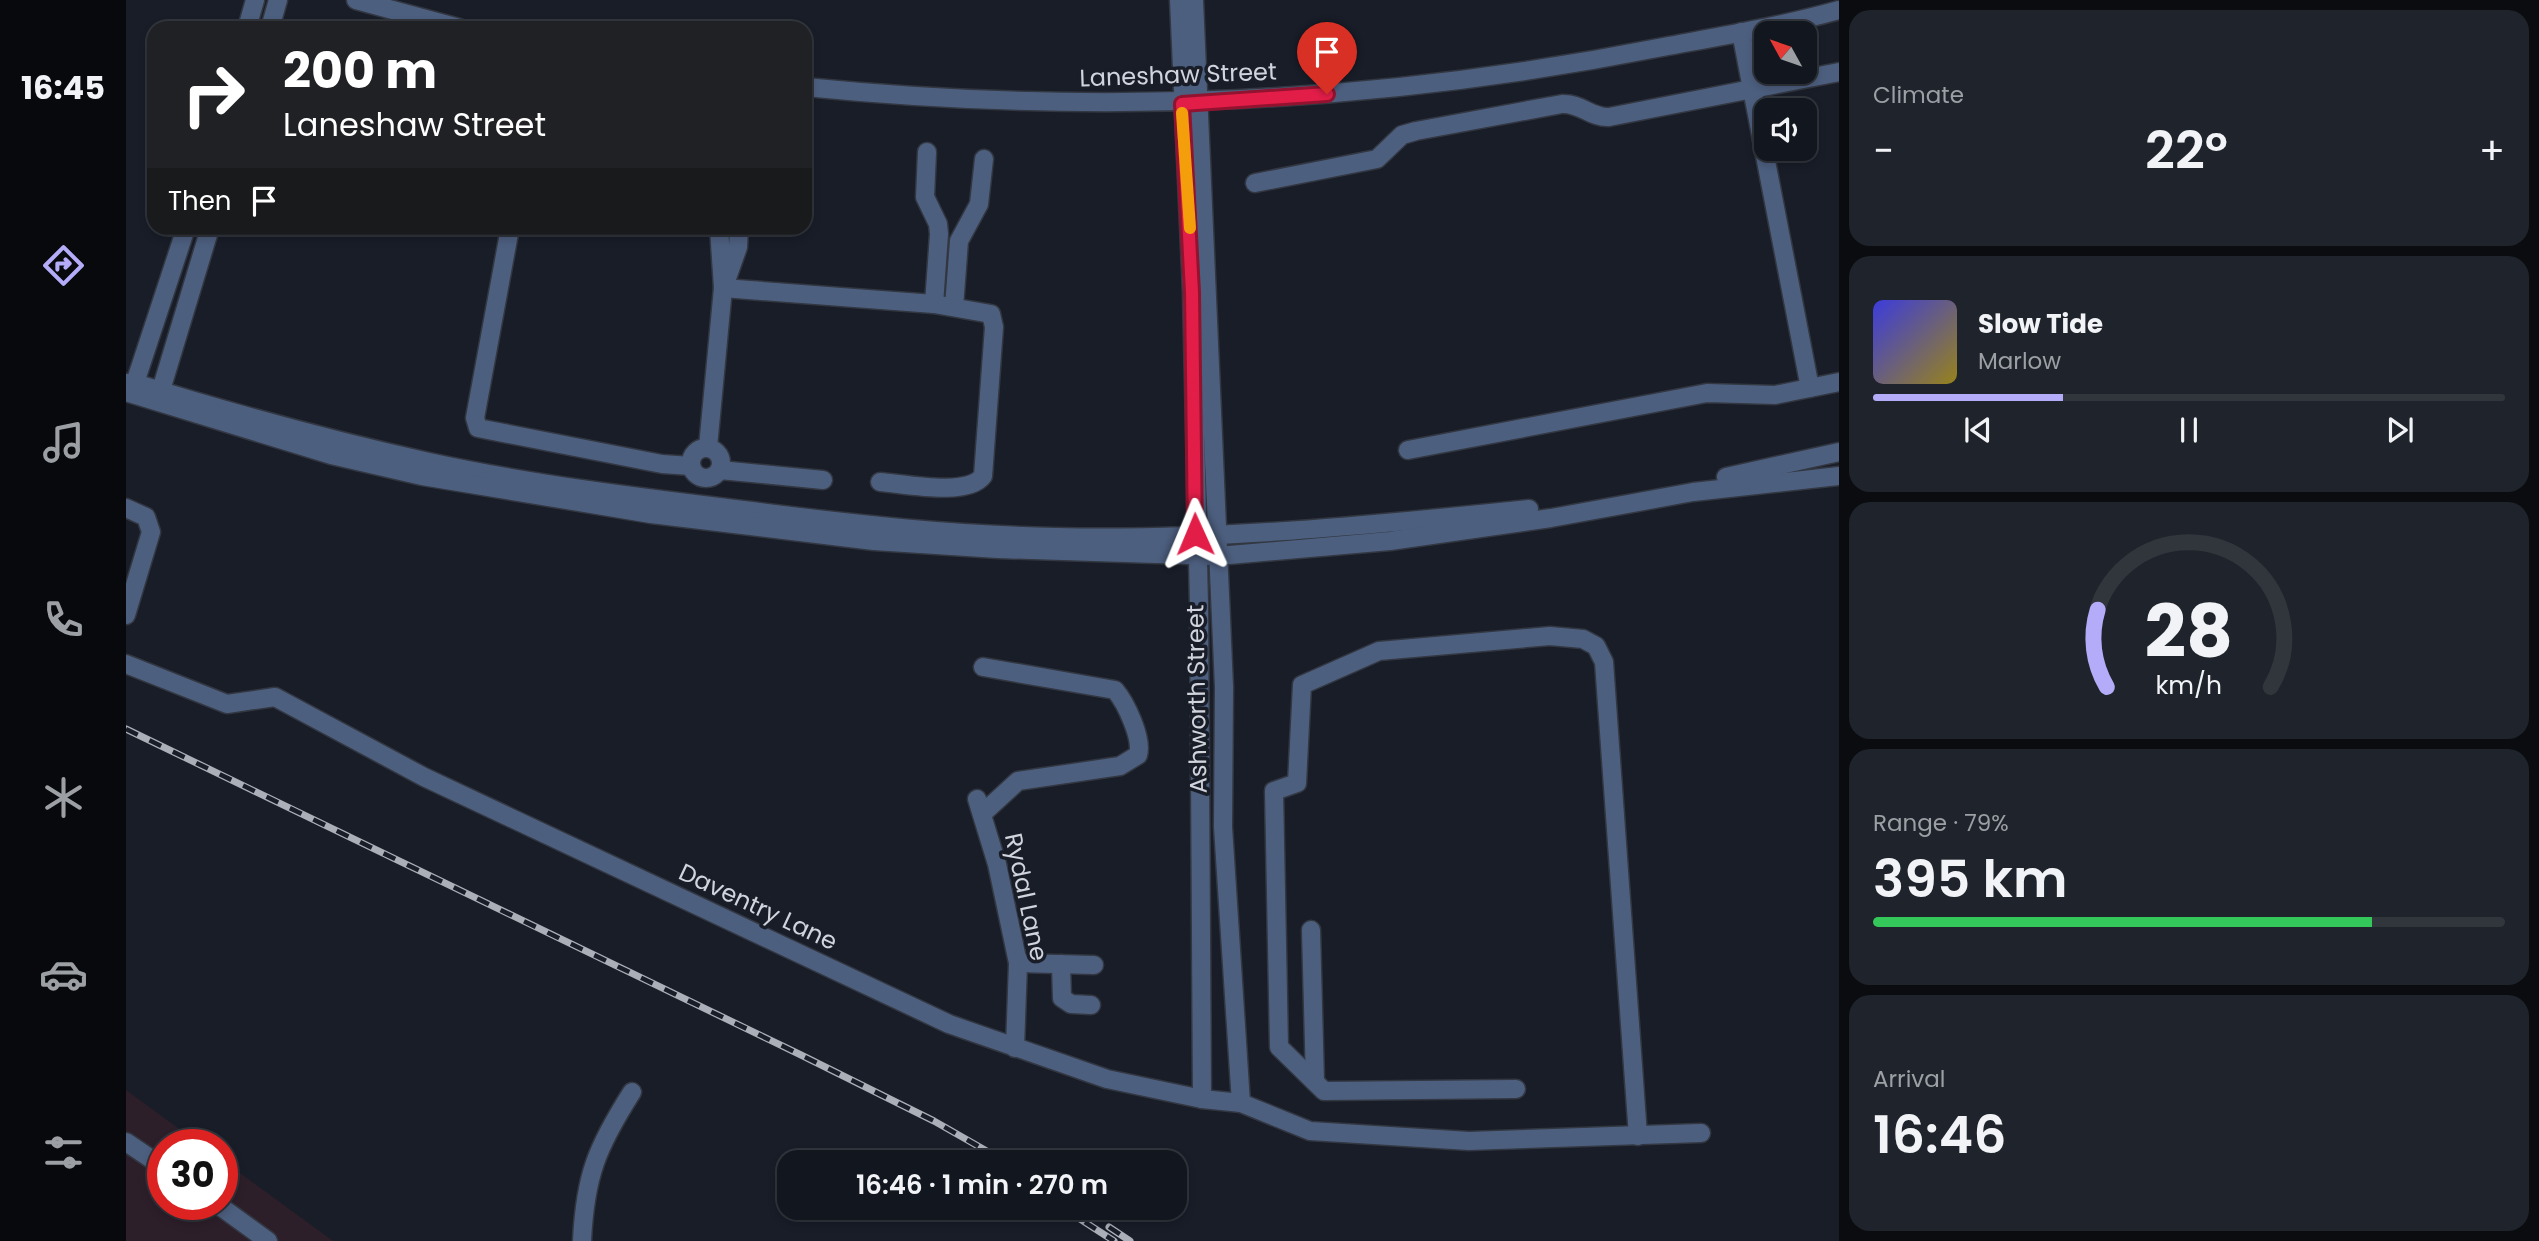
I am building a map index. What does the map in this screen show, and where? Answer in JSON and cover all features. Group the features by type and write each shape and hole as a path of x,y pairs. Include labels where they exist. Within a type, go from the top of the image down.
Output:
{"street":[{"path":"249,21 255,0"},
{"path":"272,21 278,0"},
{"path":"356,0 433,21"},
{"name":"Ashworth Street","path":"1180,0 1191,103 1218,556 1224,687 1223,827 1241,1103"},
{"name":"Ashworth Street","path":"1194,0 1191,103 1192,292 1195,557 1200,687 1202,1099"},
{"name":"Laneshaw Street","path":"812,88 999,102 1191,103 1378,91 1577,64 1839,10"},
{"path":"1741,32 1810,388"},
{"path":"1255,183 1377,159 1402,135 1416,131 1562,104 1573,104 1594,115 1609,117 1839,72"},
{"path":"928,152 925,197 938,224 939,234 934,304"},
{"path":"954,307 959,241 979,204 984,159"},
{"path":"184,235 129,388 331,455 422,476 651,514 874,541 1218,556 1390,541 1551,517 1839,452"},
{"path":"158,397 208,235"},
{"path":"509,235 475,418 478,428 662,464 691,466"},
{"path":"708,447 723,288 719,235"},
{"path":"723,288 738,247 739,235"},
{"path":"723,288 934,304 986,312 994,323 983,476 978,482 964,488 880,482"},
{"path":"1408,450 1707,393 1775,395 1839,382"},
{"path":"158,397 433,463 651,499 876,526 1055,537 1268,533 1391,524 1552,507 1692,486 1839,476"},
{"path":"708,447 722,458 720,470 710,478 704,478 694,472 691,466 693,455 708,447"},
{"path":"720,470 823,480"},
{"path":"126,508 146,517 151,532 126,615"},
{"path":"1516,1089 1324,1091 1279,1047 1274,791 1297,783 1302,685 1379,651 1572,636 1596,646 1604,662 1638,1136"},
{"name":"Daventry Lane","path":"126,664 227,704 275,697 424,777 950,1024 1107,1079 1202,1099 1241,1103 1310,1131 1469,1141 1701,1133"},
{"name":"Rydal Lane","path":"983,667 1115,690 1125,705 1140,748 1138,755 1120,766 1018,781 980,807 1010,914 1018,963 1015,1048"},
{"path":"1311,930 1315,1082"},
{"path":"1018,963 1094,965"},
{"path":"1062,964 1062,998 1070,1004 1091,1006"},
{"path":"582,1241 584,1204 594,1160 607,1131 632,1092"},
{"path":"126,1142 147,1156"},
{"path":"238,1219 268,1241"}],"shaded area":[{"path":"126,1090 179,1129 147,1129 147,1220 238,1220 238,1172 333,1241 126,1241"}],"railway":[{"path":"126,729 799,1054 934,1121 985,1150"},
{"path":"1082,1220 1114,1241"},
{"path":"1109,1227 1130,1241"}],"slow traffic":[{"path":"1182,113 1190,228"}],"route":[{"path":"1195,534 1192,292 1182,104 1327,94"}]}
